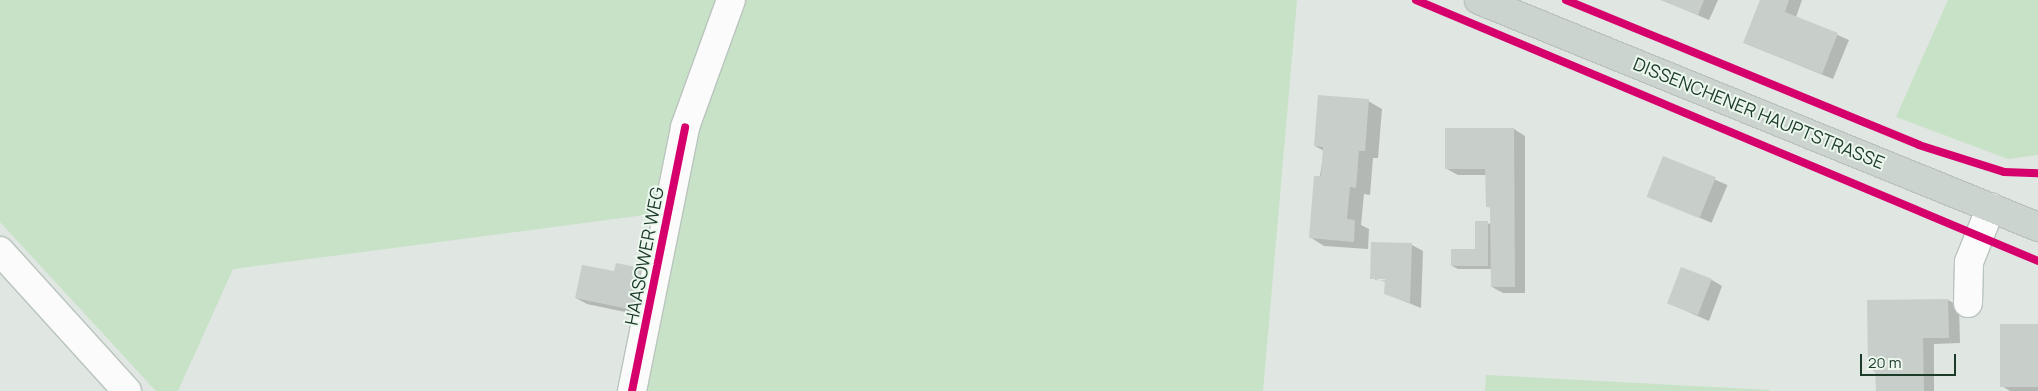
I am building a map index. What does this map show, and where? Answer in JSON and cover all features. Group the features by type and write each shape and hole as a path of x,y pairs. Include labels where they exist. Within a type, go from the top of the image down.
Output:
{"main road":[{"name":"DISSENCHENER HAUPTSTRASSE","path":"1479,0 2038,227"}],"street":[{"name":"HAASOWER WEG","path":"632,391 685,127 732,0"},
{"path":"1968,303 1970,262 1990,207"},
{"path":"0,251 127,391"}],"path":[{"path":"1928,148 2004,172 2035,172"}],"green space":[{"path":"0,0 1297,0 1263,391 644,391 683,210 233,269 178,391 156,391 0,222"},
{"path":"1948,0 2038,0 2038,155 2008,159 1896,117"},
{"path":"1486,375 1770,390 1770,391 1485,391"}],"building":[{"path":"1660,0 1704,0 1698,15"},
{"path":"1760,0 1789,0 1785,12 1838,33 1822,74 1743,43"},
{"path":"1318,95 1369,99 1365,151 1359,151 1356,188 1350,187 1347,219 1355,220 1354,242 1309,238 1314,176 1321,176 1323,147 1314,146"},
{"path":"1445,128 1514,128 1515,287 1491,287 1490,207 1486,207 1485,169 1445,169"},
{"path":"1663,156 1716,177 1699,218 1647,197"},
{"path":"1475,221 1488,221 1488,266 1451,266 1451,249 1475,249"},
{"path":"1371,242 1412,243 1410,303 1384,294 1385,279 1370,279"},
{"path":"616,263 647,269 638,311 575,298 582,265 614,271"},
{"path":"1681,267 1712,279 1698,315 1667,303"},
{"path":"1948,299 1949,338 1923,338 1924,391 1876,391 1875,369 1868,369 1867,300"},
{"path":"2000,324 2038,324 2038,387 2000,387"}],"cycle path":[{"path":"1416,0 2038,261"},
{"path":"1566,0 1919,145 2004,172 2038,173"},
{"path":"632,391 685,127"}]}
